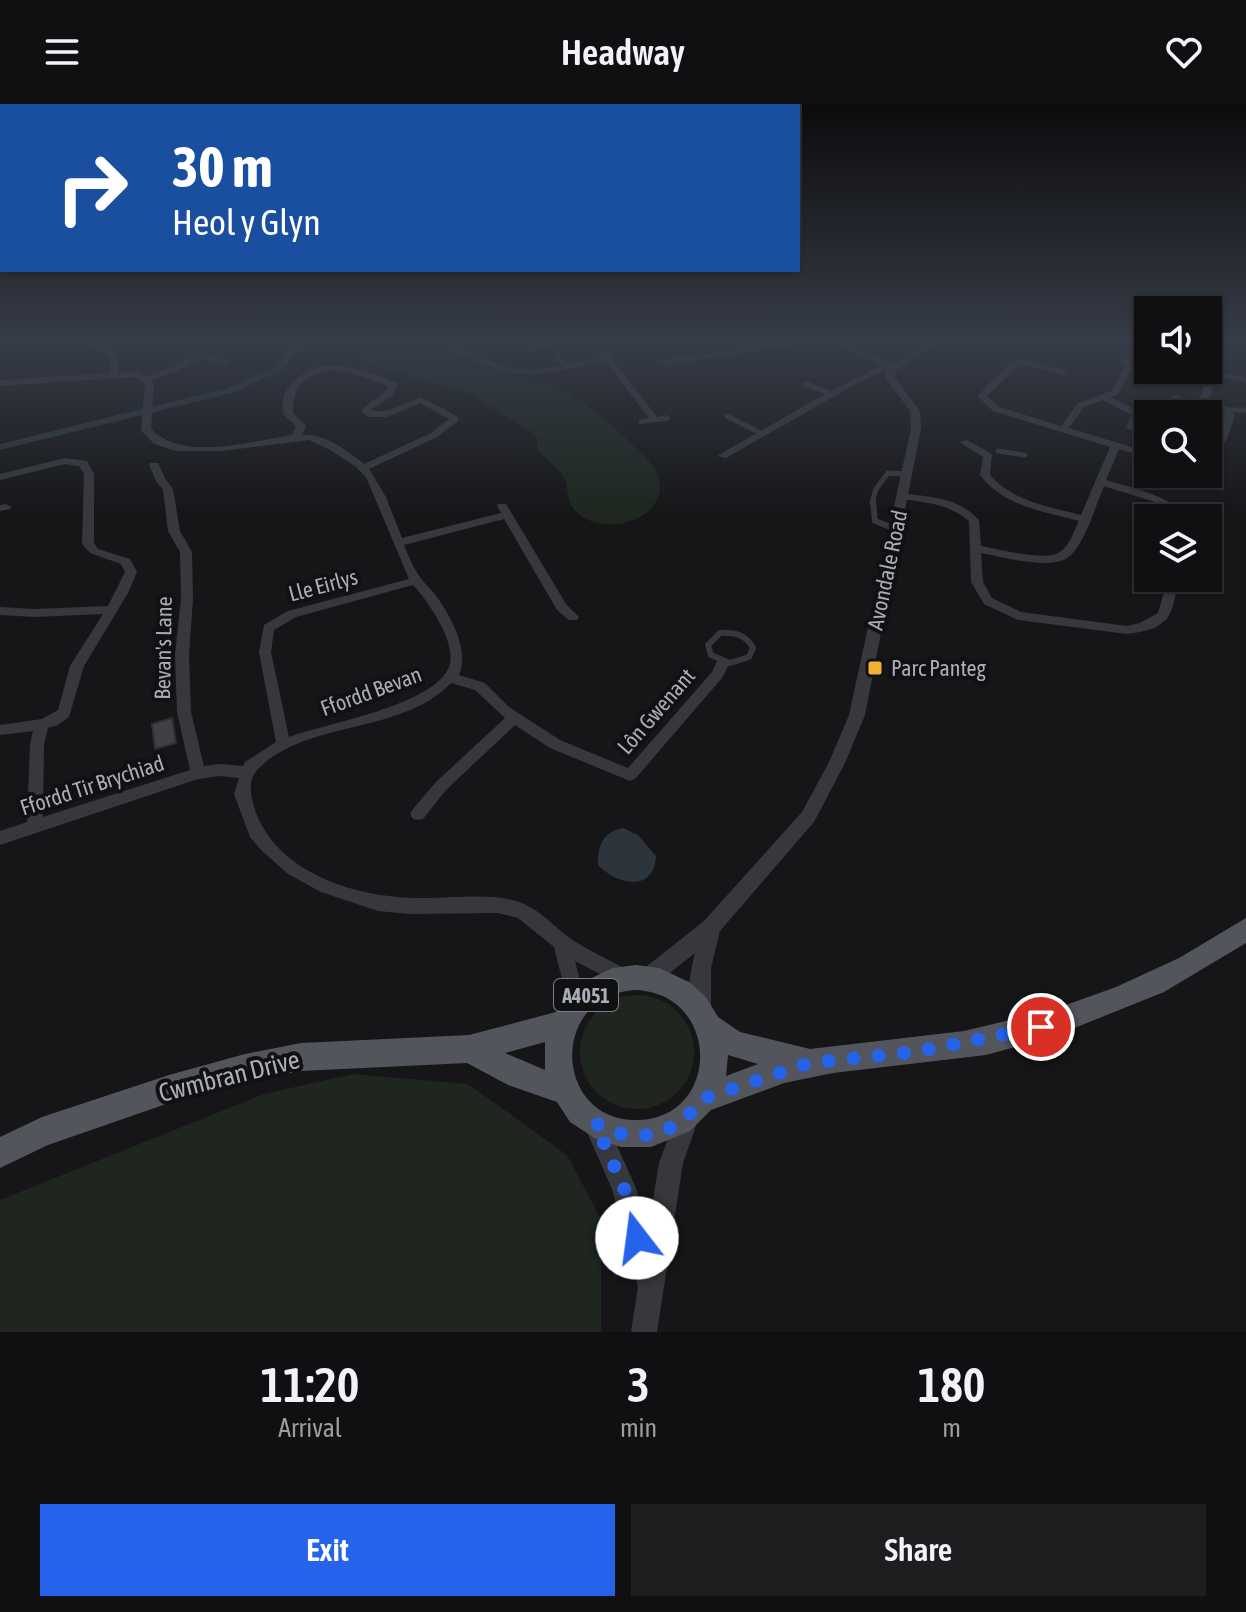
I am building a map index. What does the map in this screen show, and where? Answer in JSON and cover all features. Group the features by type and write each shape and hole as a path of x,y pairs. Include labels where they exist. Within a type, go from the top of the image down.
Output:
{"main road":[{"name":"A4051","path":"571,1013 558,1057 567,1092 579,1109 595,1123 613,1132 632,1136 661,1131 694,1108 809,1063 957,1045 1068,1020 1181,968 1244,931"},
{"name":"A4051","path":"469,1049 571,1013 606,982 636,977 677,990 704,1019 734,1044 809,1063"},
{"path":"694,1108 714,1063 704,1019"},
{"name":"A4051","path":"469,1049 518,1075 567,1092"},
{"name":"Cwmbran Drive","path":"0,1153 42,1132 169,1089 245,1068 301,1057 469,1049"}],"street":[{"path":"150,399 146,424 149,436 183,449 241,447 296,436 301,426 288,414 288,399"},
{"path":"363,468 434,435 455,420 421,400 384,415 369,414 368,407 381,399"},
{"path":"642,422 660,419 643,399"},
{"path":"722,456 823,399"},
{"name":"Avondale Road","path":"636,977 711,927 808,817 837,763 857,715 903,496 916,428 915,411 907,399"},
{"path":"984,399 996,409 1134,451"},
{"path":"1063,429 1081,405 1101,399"},
{"path":"1109,399 1137,414 1131,428"},
{"path":"1222,408 1230,415 1222,440"},
{"name":"Ffordd Bevan","path":"243,772 264,753 412,704 438,690 456,667 454,648 434,602 414,581 372,480 363,468 320,440 296,436"},
{"path":"964,442 985,453 998,451"},
{"path":"977,549 1053,559 1065,555 1073,548 1115,446"},
{"path":"985,453 988,462 985,475 996,487 1035,507 1085,519"},
{"path":"0,477 65,461 78,461 89,474 88,544 94,551 126,562 131,572 77,666 64,713 42,724 0,730"},
{"name":"Bevan's Lane","path":"154,465 168,489 174,531 186,552 187,599 182,655 184,712 198,773"},
{"path":"1100,482 1166,504"},
{"path":"903,496 947,503 969,514 976,528 980,592 988,601 1018,616 1127,630 1143,628 1158,624 1166,615 1171,592"},
{"path":"398,543 505,510 561,607 573,617"},
{"name":"Lle Eirlys","path":"284,745 265,652 268,628 292,614 414,581"},
{"path":"0,611 110,610"},
{"path":"24,625 34,613"},
{"name":"Lôn Gwenant","path":"450,678 480,686 514,718 561,747 630,775 717,675 723,662"},
{"path":"418,814 441,786 514,718"},
{"path":"35,827 37,744 42,724"},
{"path":"198,773 220,770 243,772 240,798 256,833 266,845 306,877 379,903 515,908 542,922 562,943 636,977"},
{"name":"Ffordd Tir Brychiad","path":"0,838 198,773"},
{"name":"Avondale Road","path":"704,1019 701,968 711,927"},
{"path":"562,943 571,1013"},
{"path":"644,1332 671,1163 694,1108"},
{"path":"595,1123 624,1188 651,1288"}],"lane":[{"path":"1226,410 1246,410"},
{"path":"727,416 762,434"},
{"path":"998,451 1025,455"},
{"path":"896,529 875,521 871,504 881,479 888,473 907,474"},
{"path":"735,633 751,643 753,648 749,657 738,663 723,662 708,650 714,636 735,633"}],"shaded area":[{"path":"478,399 579,399 649,461 660,485 657,499 649,510 623,523 592,521 579,514 569,500 563,476 537,450 538,439 529,430"},
{"path":"623,828 638,835 656,856 654,868 642,880 624,881 598,865 599,852 606,836"},
{"path":"637,995 659,1000 677,1012 689,1030 694,1052 689,1074 677,1092 659,1104 637,1109 615,1104 597,1092 585,1074 580,1052 585,1030 597,1012 615,1000"},
{"path":"353,1074 468,1084 567,1155 601,1219 601,1332 0,1332 0,1200 264,1094"}],"building":[{"path":"172,718 176,743 155,749 152,724"}],"waterway":[{"path":"0,447 193,399"}],"place":[{"name":"Parc Panteg","path":"875,668"}],"route":[{"path":"637,1238 624,1188 595,1123 613,1132 632,1136 652,1135 687,1117 702,1099 809,1063 986,1041 1041,1027"}]}
